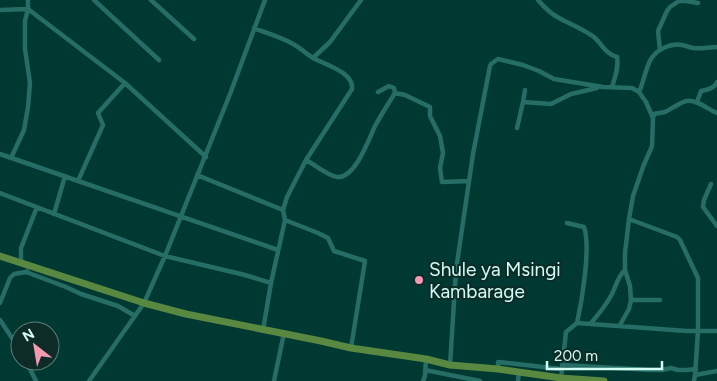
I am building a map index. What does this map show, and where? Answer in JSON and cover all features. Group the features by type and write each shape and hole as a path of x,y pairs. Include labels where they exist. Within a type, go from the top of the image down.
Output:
{"main road":[{"path":"0,256 21,262 28,268 144,303 263,330 321,340 351,348 450,364 561,378 604,381"}],"street":[{"path":"11,158 24,130 28,107 30,82 25,21 28,0"},
{"path":"151,0 194,39"},
{"path":"90,381 144,303 206,157 265,0"},
{"path":"313,58 330,42 361,0"},
{"path":"538,0 558,18 593,36 610,55 617,57 617,72 612,87"},
{"path":"97,1 159,60"},
{"path":"660,50 658,31 666,11 679,1 698,3"},
{"path":"0,10 28,9 125,82 206,157"},
{"path":"254,28 293,44 313,58 342,72 352,82 353,86 306,160 287,197 284,210 285,220 263,330"},
{"path":"639,92 644,83 651,58 660,50 673,44 694,48 717,46"},
{"path":"450,364 456,270 473,154 490,66 498,60 523,65 540,71 554,79 584,84 632,88 639,92 646,102 653,118 652,146 633,196 625,252 625,270 630,286 631,300 630,309 620,325"},
{"path":"78,181 103,125 98,113 125,82"},
{"path":"697,102 701,91 710,89 717,82"},
{"path":"523,102 551,104 571,94 597,88 599,85"},
{"path":"378,92 389,86 394,88 395,93"},
{"path":"517,128 526,90"},
{"path":"306,160 337,177 349,173 362,154 375,126 395,93"},
{"path":"395,93 405,95 430,107 430,116 440,136 443,153 440,168 442,182 469,181"},
{"path":"653,118 656,113 662,113 682,102 692,100 717,113"},
{"path":"0,154 278,250"},
{"path":"197,175 284,210"},
{"path":"54,214 65,176"},
{"path":"710,184 703,207 717,226"},
{"path":"0,193 165,256 271,283"},
{"path":"21,262 21,248 37,207"},
{"path":"629,219 677,237 698,278 698,331 694,381"},
{"path":"285,220 328,238 334,251 365,261 351,348"},
{"path":"561,378 566,332 577,322 581,306 586,260 586,233 584,227 567,223"},
{"path":"0,303 10,278 14,274 28,268 81,294 118,306 135,316"},
{"path":"591,323 612,295 620,276 625,270"},
{"path":"631,300 660,300"},
{"path":"0,320 10,335"},
{"path":"577,322 717,331"},
{"path":"274,381 284,333"},
{"path":"423,381 426,359"},
{"path":"498,369 498,362 562,367 651,370 671,368 678,370 696,369"},
{"path":"425,370 480,381"},
{"path":"695,375 717,371"},
{"path":"518,381 519,372"}],"place":[{"name":"Shule ya Msingi Kambarage","path":"419,280"}]}
